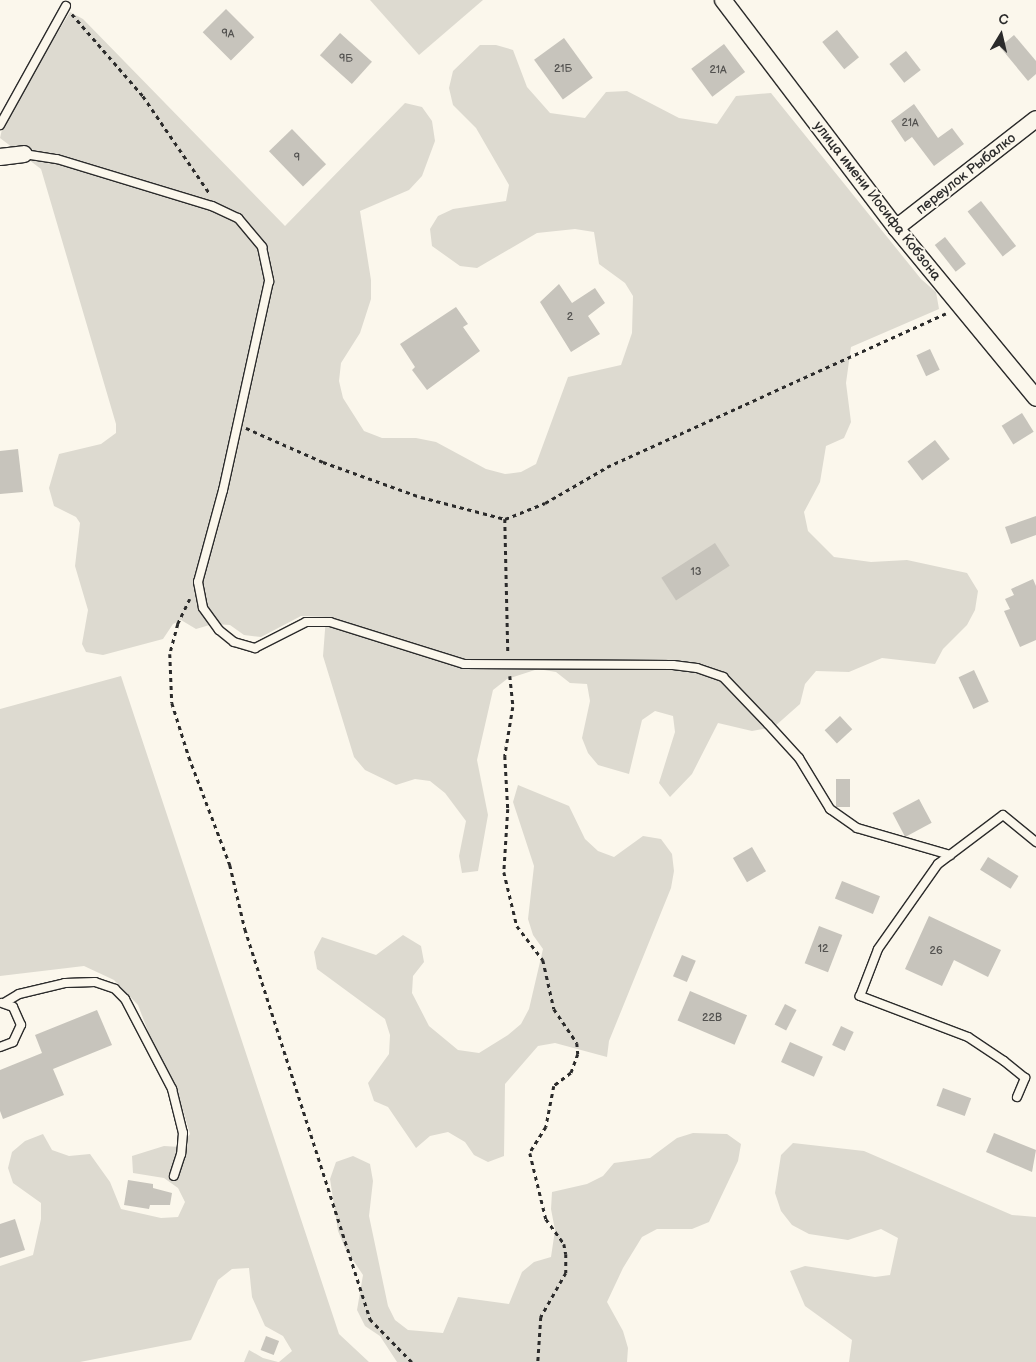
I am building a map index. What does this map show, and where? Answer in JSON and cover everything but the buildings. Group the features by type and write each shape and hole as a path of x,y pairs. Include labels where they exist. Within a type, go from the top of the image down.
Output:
{"street":[{"name":"улица имени Иосифа Кобзона","path":"723,0 896,228 959,307 1036,398"},
{"name":"переулок Рыбалко","path":"896,228 1036,120"},
{"path":"0,157 24,154"}],"lane":[{"path":"0,125 66,6"},
{"path":"24,154 110,174 221,210 238,218 262,247 269,282 238,424 198,582 203,608 220,630 234,642 255,648 306,622 330,622 464,664 508,666 672,665 697,668 723,677 799,758 830,809 857,828 950,855"},
{"path":"1017,1098 1025,1078 1004,1061 968,1038 860,996 878,949 938,864 1002,815 1036,842"},
{"path":"0,1047 13,1042 21,1025 19,1015 2,1003 19,994 65,983 95,982 115,989 125,999 172,1089 182,1133 181,1154 174,1176"}],"path":[{"path":"66,6 143,96 221,210"},
{"path":"238,424 323,462 412,494 505,519 545,503 607,467 959,307"},
{"path":"505,519 508,666 513,707 505,756 508,809 504,872 517,926 543,960 554,1009 578,1043 578,1054 571,1073 554,1086 546,1127 530,1153 546,1219 564,1244 566,1254 566,1274 541,1317 538,1362"},
{"path":"198,582 178,624 170,654 172,703 188,757 230,865 245,929 370,1319 412,1362"}],"shaded area":[{"path":"370,0 483,0 419,55"},
{"path":"70,12 83,19 285,226 405,103 422,107 432,121 435,141 422,176 409,190 360,211 371,280 371,299 360,333 341,363 339,381 343,398 364,431 382,438 416,438 436,442 486,469 505,474 521,472 536,464 568,377 621,365 632,333 633,296 625,283 599,264 594,232 575,229 537,233 477,268 460,266 432,246 430,229 438,216 453,209 506,201 509,185 476,128 453,105 449,88 453,71 480,45 496,45 513,50 527,87 550,113 585,118 606,92 627,91 679,118 717,124 736,96 771,93 921,279 936,292 939,309 851,347 846,383 851,422 844,438 826,446 820,482 804,512 808,531 834,557 871,562 907,560 967,573 978,591 975,610 967,625 943,649 935,664 882,658 849,672 816,671 805,684 800,704 774,727 752,731 718,723 692,774 670,797 659,783 675,732 673,716 655,711 642,720 629,774 598,765 588,753 582,738 590,701 587,684 570,683 556,672 538,669 507,679 493,690 477,760 488,815 478,871 462,873 459,856 466,821 445,793 430,781 415,779 396,785 365,770 354,757 323,656 326,617 301,616 261,637 244,635 230,625 213,624 196,629 181,620 173,624 163,639 103,655 86,652 82,644 88,610 75,566 80,523 76,517 54,506 49,488 59,454 101,444 116,433 116,424 41,169 0,138 4,121"},
{"path":"121,676 339,1334 369,1362 279,1362 292,1351 283,1336 265,1326 252,1297 249,1268 232,1269 218,1280 191,1340 80,1362 0,1362 0,1266 33,1255 41,1219 41,1203 13,1183 8,1168 12,1152 25,1141 43,1134 52,1150 69,1156 90,1154 110,1182 121,1209 161,1218 178,1217 185,1202 178,1188 164,1178 133,1173 132,1156 164,1146 180,1147 190,1134 175,1084 157,1055 138,1005 114,980 84,966 0,976 0,709"},
{"path":"518,785 569,806 585,839 598,851 614,857 643,836 661,839 672,854 674,871 671,888 609,1041 607,1057 555,1043 538,1046 505,1084 504,1156 488,1162 474,1155 465,1142 448,1132 430,1136 416,1148 388,1107 374,1101 368,1083 389,1054 390,1035 385,1019 317,969 314,952 322,937 376,955 403,935 421,946 424,962 413,976 412,993 429,1026 458,1050 479,1053 508,1035 521,1024 529,1009 543,949 533,935 528,919 534,866 513,802"},
{"path":"693,1133 727,1134 741,1144 738,1161 709,1222 692,1229 657,1229 642,1237 623,1268 607,1302 623,1331 628,1348 627,1362 397,1362 380,1336 365,1326 357,1310 363,1275 345,1248 338,1231 330,1179 336,1162 353,1156 370,1164 373,1181 369,1216 388,1306 395,1320 408,1330 443,1333 458,1297 509,1304 522,1272 534,1262 551,1257 555,1230 551,1209 552,1192 587,1184 603,1176 614,1163 650,1158 677,1138"},
{"path":"793,1143 864,1151 1012,1215 1036,1217 1036,1362 849,1362 852,1340 805,1306 790,1271 805,1266 875,1277 890,1275 898,1238 881,1229 848,1240 809,1234 792,1225 781,1211 775,1193 781,1155"},
{"path":"249,1350 263,1358 278,1362 244,1362"}]}
